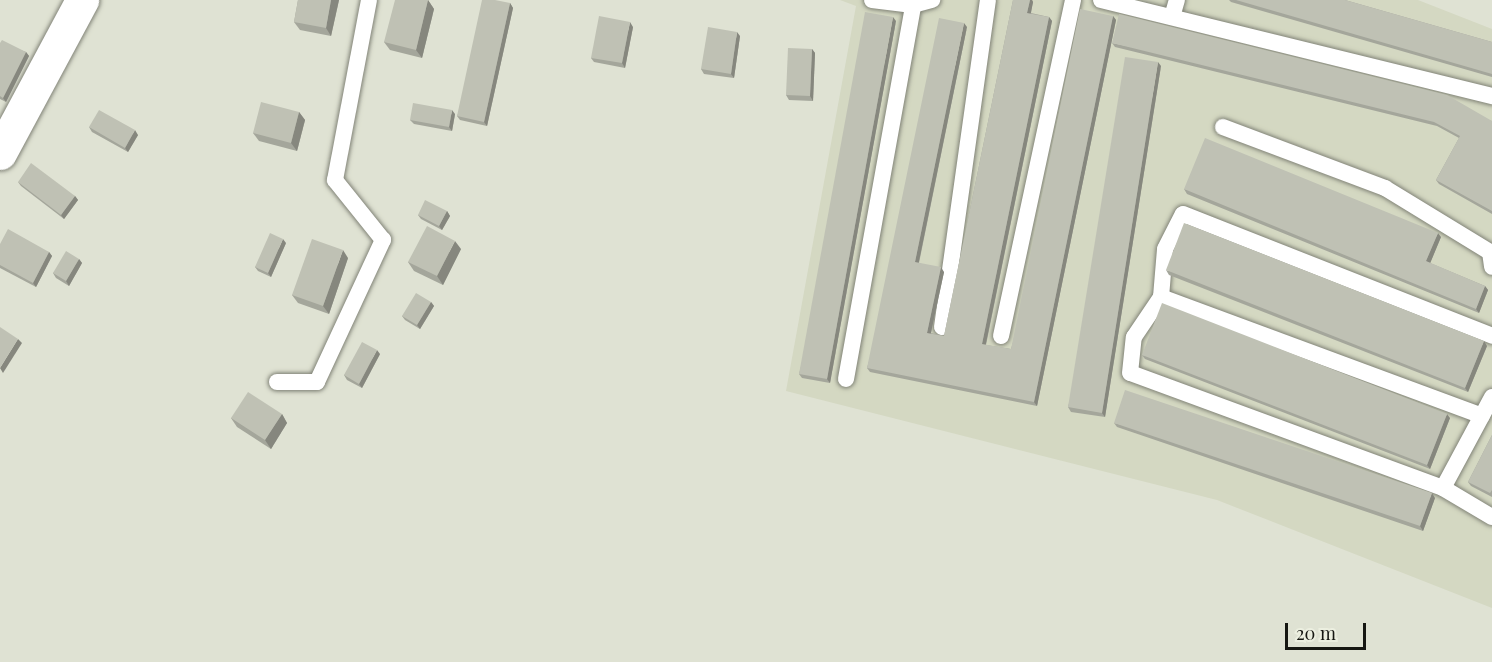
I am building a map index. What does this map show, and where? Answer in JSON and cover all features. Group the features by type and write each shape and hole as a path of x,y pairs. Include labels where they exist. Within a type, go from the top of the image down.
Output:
{"street":[{"path":"0,153 82,0"}],"lane":[{"path":"277,382 317,382 383,240 335,180 369,0"},
{"path":"872,0 913,5 932,0"},
{"path":"942,327 988,0"},
{"path":"1001,336 1073,0"},
{"path":"1101,0 1492,96"},
{"path":"1172,18 1177,0"},
{"path":"846,379 913,5"},
{"path":"1223,127 1385,188 1490,252 1492,267"},
{"path":"1492,336 1183,214 1165,249 1161,297 1134,337 1130,372 1443,488 1492,517"},
{"path":"1161,297 1482,416"},
{"path":"1443,488 1492,397"}],"shaded area":[{"path":"840,0 1418,0 1492,29 1492,608 1217,500 786,391 856,6"}],"building":[{"path":"298,0 331,0 326,28 294,22"},
{"path":"395,0 428,0 416,50 384,42"},
{"path":"482,0 510,3 484,122 457,116"},
{"path":"1013,0 1030,0 1027,13 1049,17 982,344 1011,349 1080,9 1113,16 1034,402 867,368 939,18 964,23 915,262 941,267 927,333 944,336"},
{"path":"1236,0 1345,0 1492,42 1492,74"},
{"path":"865,12 893,17 827,379 799,374"},
{"path":"1119,14 1447,95 1492,121 1492,211 1436,180 1460,136 1434,122 1112,43"},
{"path":"599,16 630,22 622,63 591,58"},
{"path":"708,27 737,32 731,74 701,69"},
{"path":"2,40 26,52 3,98 0,96 0,43"},
{"path":"788,48 812,49 810,96 786,95"},
{"path":"1125,57 1158,62 1102,413 1068,407"},
{"path":"261,102 299,112 291,143 253,133"},
{"path":"413,103 452,110 449,127 410,120"},
{"path":"99,110 135,130 125,148 89,127"},
{"path":"1205,138 1438,233 1426,261 1485,286 1476,309 1184,189"},
{"path":"31,163 75,196 61,215 18,182"},
{"path":"425,200 447,211 439,226 418,215"},
{"path":"1184,223 1484,341 1465,388 1166,270"},
{"path":"427,226 455,241 437,276 408,262"},
{"path":"8,229 49,252 33,283 0,265 0,244"},
{"path":"270,233 283,239 268,273 255,267"},
{"path":"312,239 343,250 323,306 292,295"},
{"path":"66,251 79,259 66,281 53,273"},
{"path":"416,293 431,302 417,325 402,316"},
{"path":"1162,303 1447,414 1427,465 1142,355"},
{"path":"0,327 18,339 0,368"},
{"path":"362,342 377,350 359,384 344,375"},
{"path":"1125,390 1432,493 1420,526 1114,423"},
{"path":"248,392 282,414 265,440 231,418"},
{"path":"1492,435 1492,490 1490,493 1468,482"}]}
